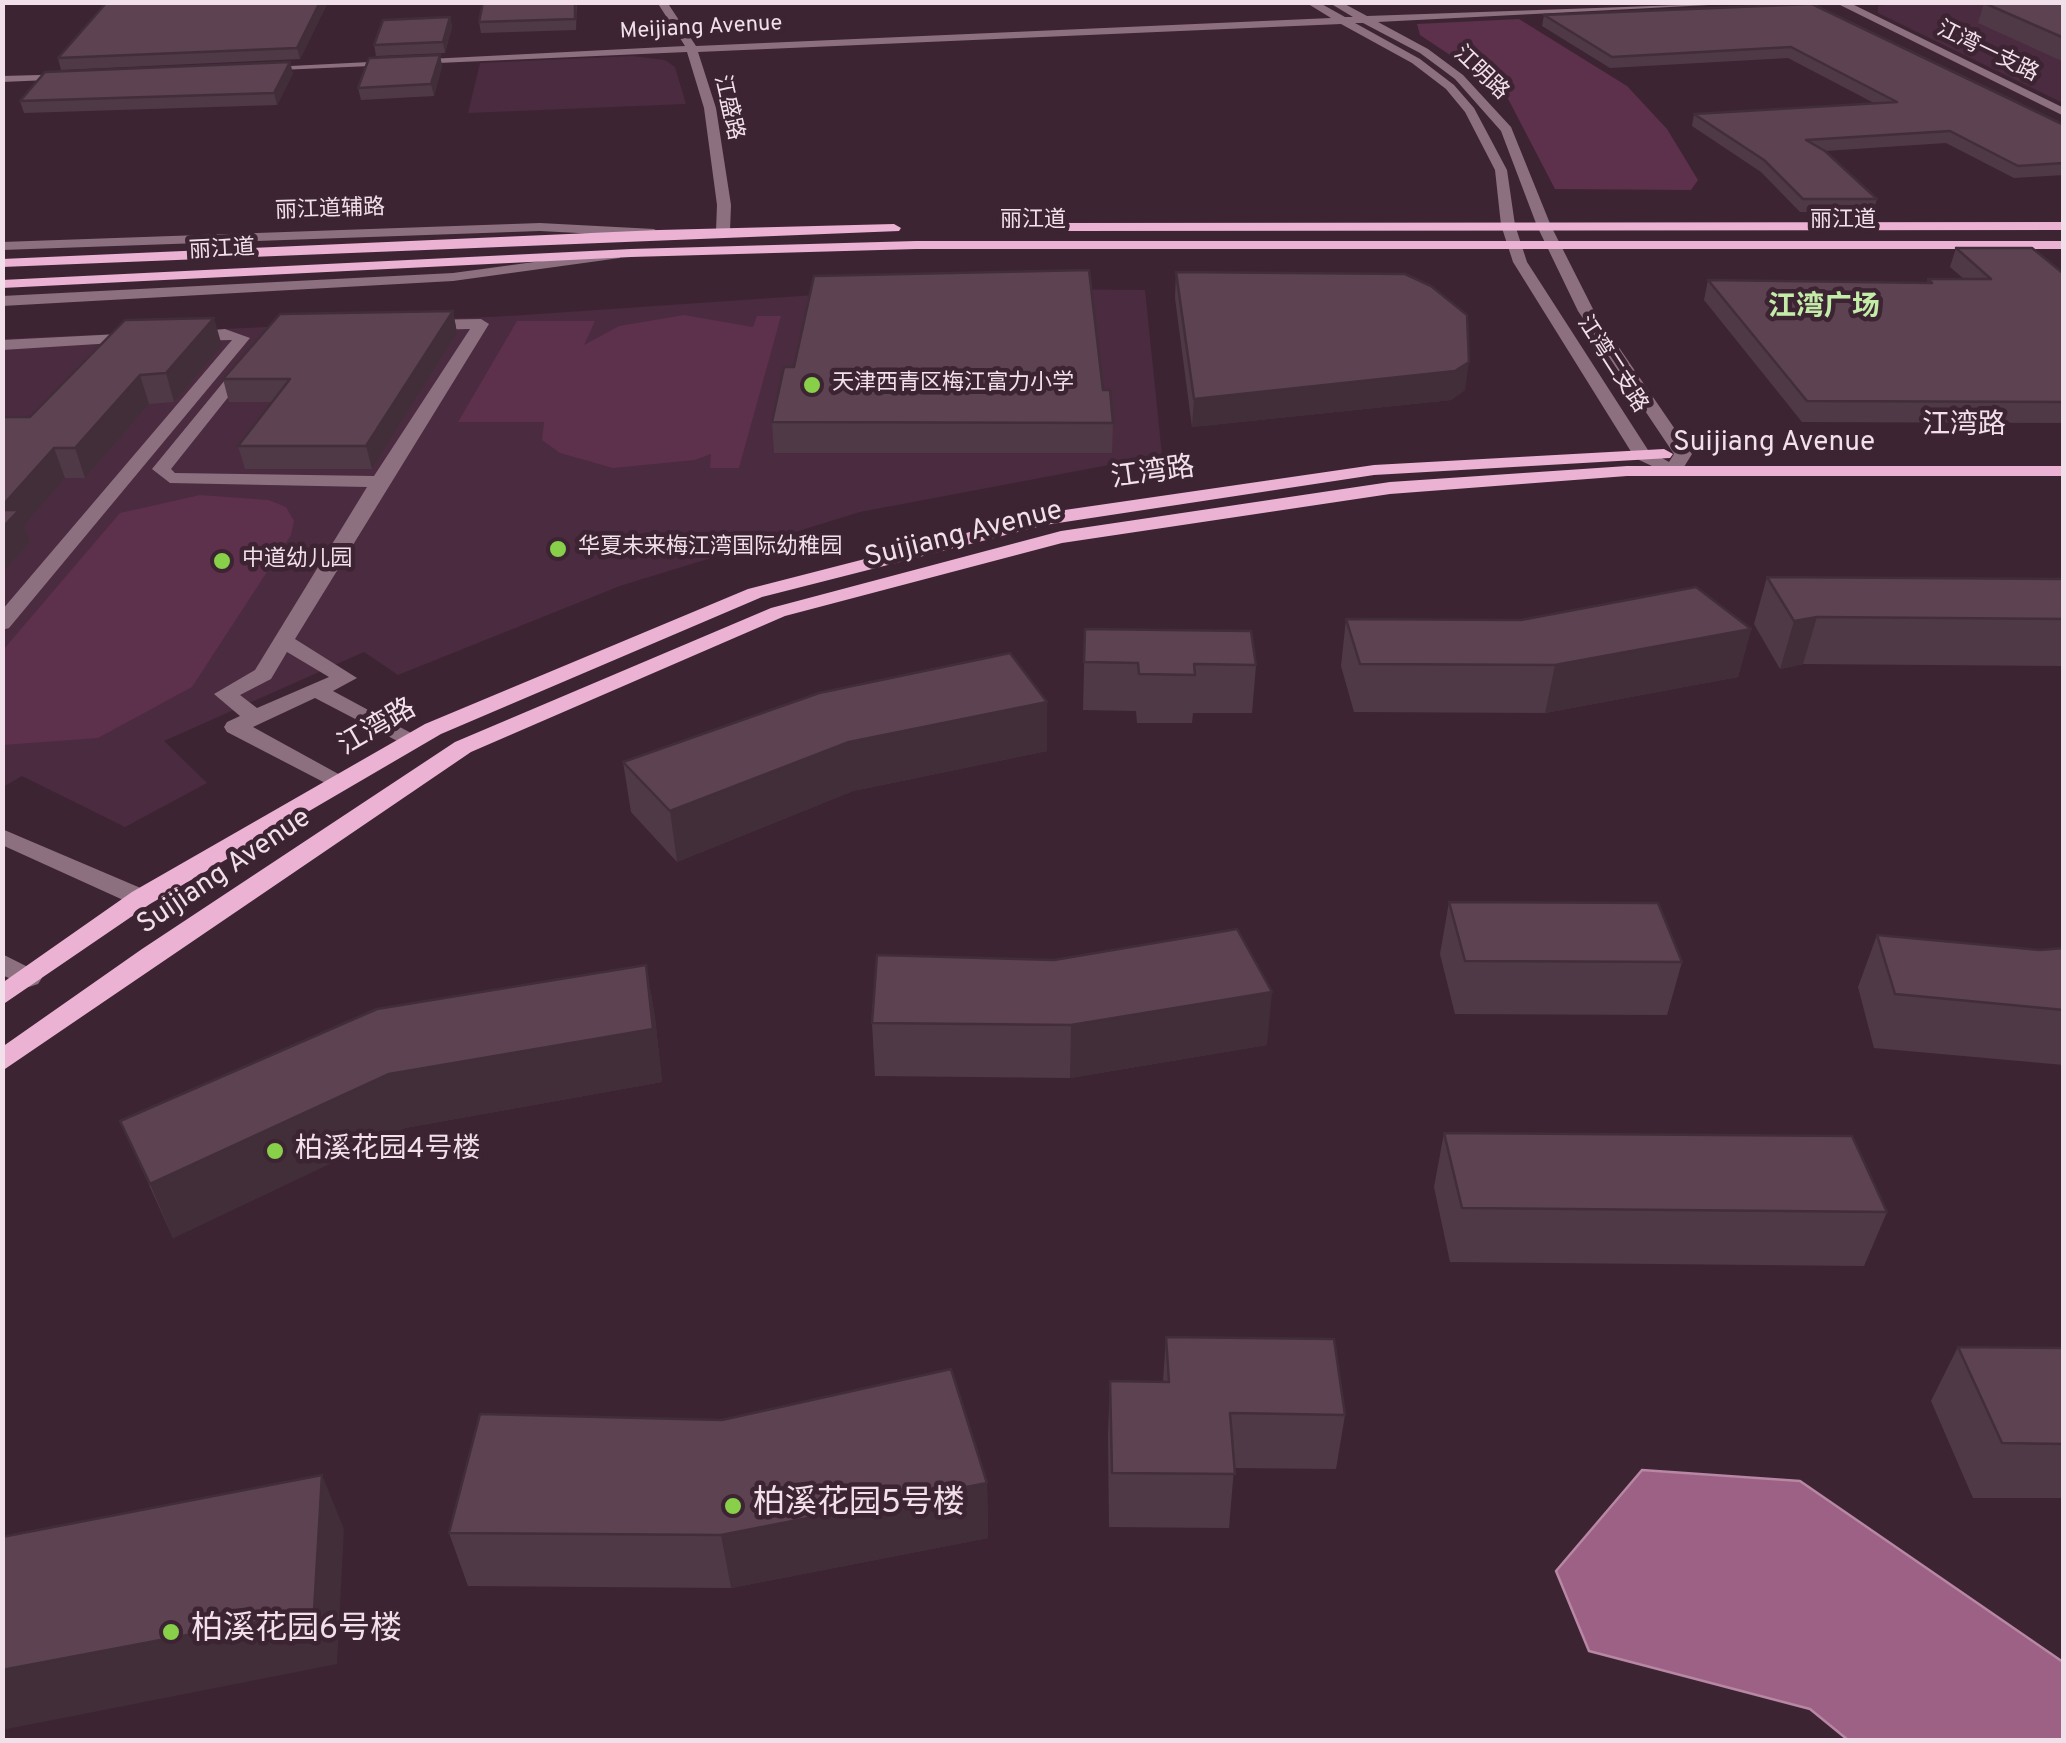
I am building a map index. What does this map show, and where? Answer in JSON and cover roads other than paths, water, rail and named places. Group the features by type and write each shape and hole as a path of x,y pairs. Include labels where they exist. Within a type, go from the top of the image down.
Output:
{"main road":[{"name":"丽江道","path":"1054,227 2064,226"},
{"name":"丽江道","path":"2,263 724,231 936,228"},
{"name":"丽江道","path":"2,284 631,253 916,244 2064,245"},
{"name":"江湾路","path":"2,996 141,898 412,740 755,593 1044,519 1374,470 1641,454 1678,463 2064,455"},
{"name":"Suijiang Avenue","path":"2,1061 151,955 463,748 778,612 1062,537 1390,488 1678,463 2064,471"}],"street":[{"name":"江盛路","path":"662,2 690,46 710,108 724,231"},
{"name":"江明路","path":"1310,2 1349,14 1424,51 1485,102 1518,154 1544,226"},
{"name":"Meijiang Avenue","path":"238,65 1619,2"},
{"name":"Meijiang Avenue","path":"1349,14 1762,2"},
{"name":"江湾一支路","path":"1839,2 2064,112"},
{"name":"江明路","path":"1349,14 1450,87 1470,111 1501,170 1508,226"},
{"path":"2,71 81,72 2,79"},
{"name":"江湾二支路","path":"1508,226 1549,310 1641,454"},
{"name":"江湾二支路","path":"1544,226 1586,311 1678,463"},
{"name":"丽江道辅路","path":"2,246 521,228 659,234"},
{"path":"2,301 453,278 631,253"},
{"path":"256,718 225,694 263,674 379,482 481,324 401,325"},
{"path":"2,344 225,334 242,338 2,624"},
{"path":"260,348 161,469 170,478 379,482"},
{"path":"283,642 346,678 235,727 341,782"},
{"path":"315,690 412,740"},
{"path":"2,836 141,898"},
{"path":"2,963 29,978"}],"place":[{"name":"天津西青区梅江富力小学","path":"812,385"},
{"name":"华夏未来梅江湾国际幼稚园","path":"558,549"},
{"name":"中道幼儿园","path":"222,561"},
{"name":"柏溪花园4号楼","path":"275,1151"},
{"name":"柏溪花园5号楼","path":"733,1506"},
{"name":"柏溪花园6号楼","path":"171,1632"}],"district":[{"name":"江湾广场","path":"1824,309"}]}
